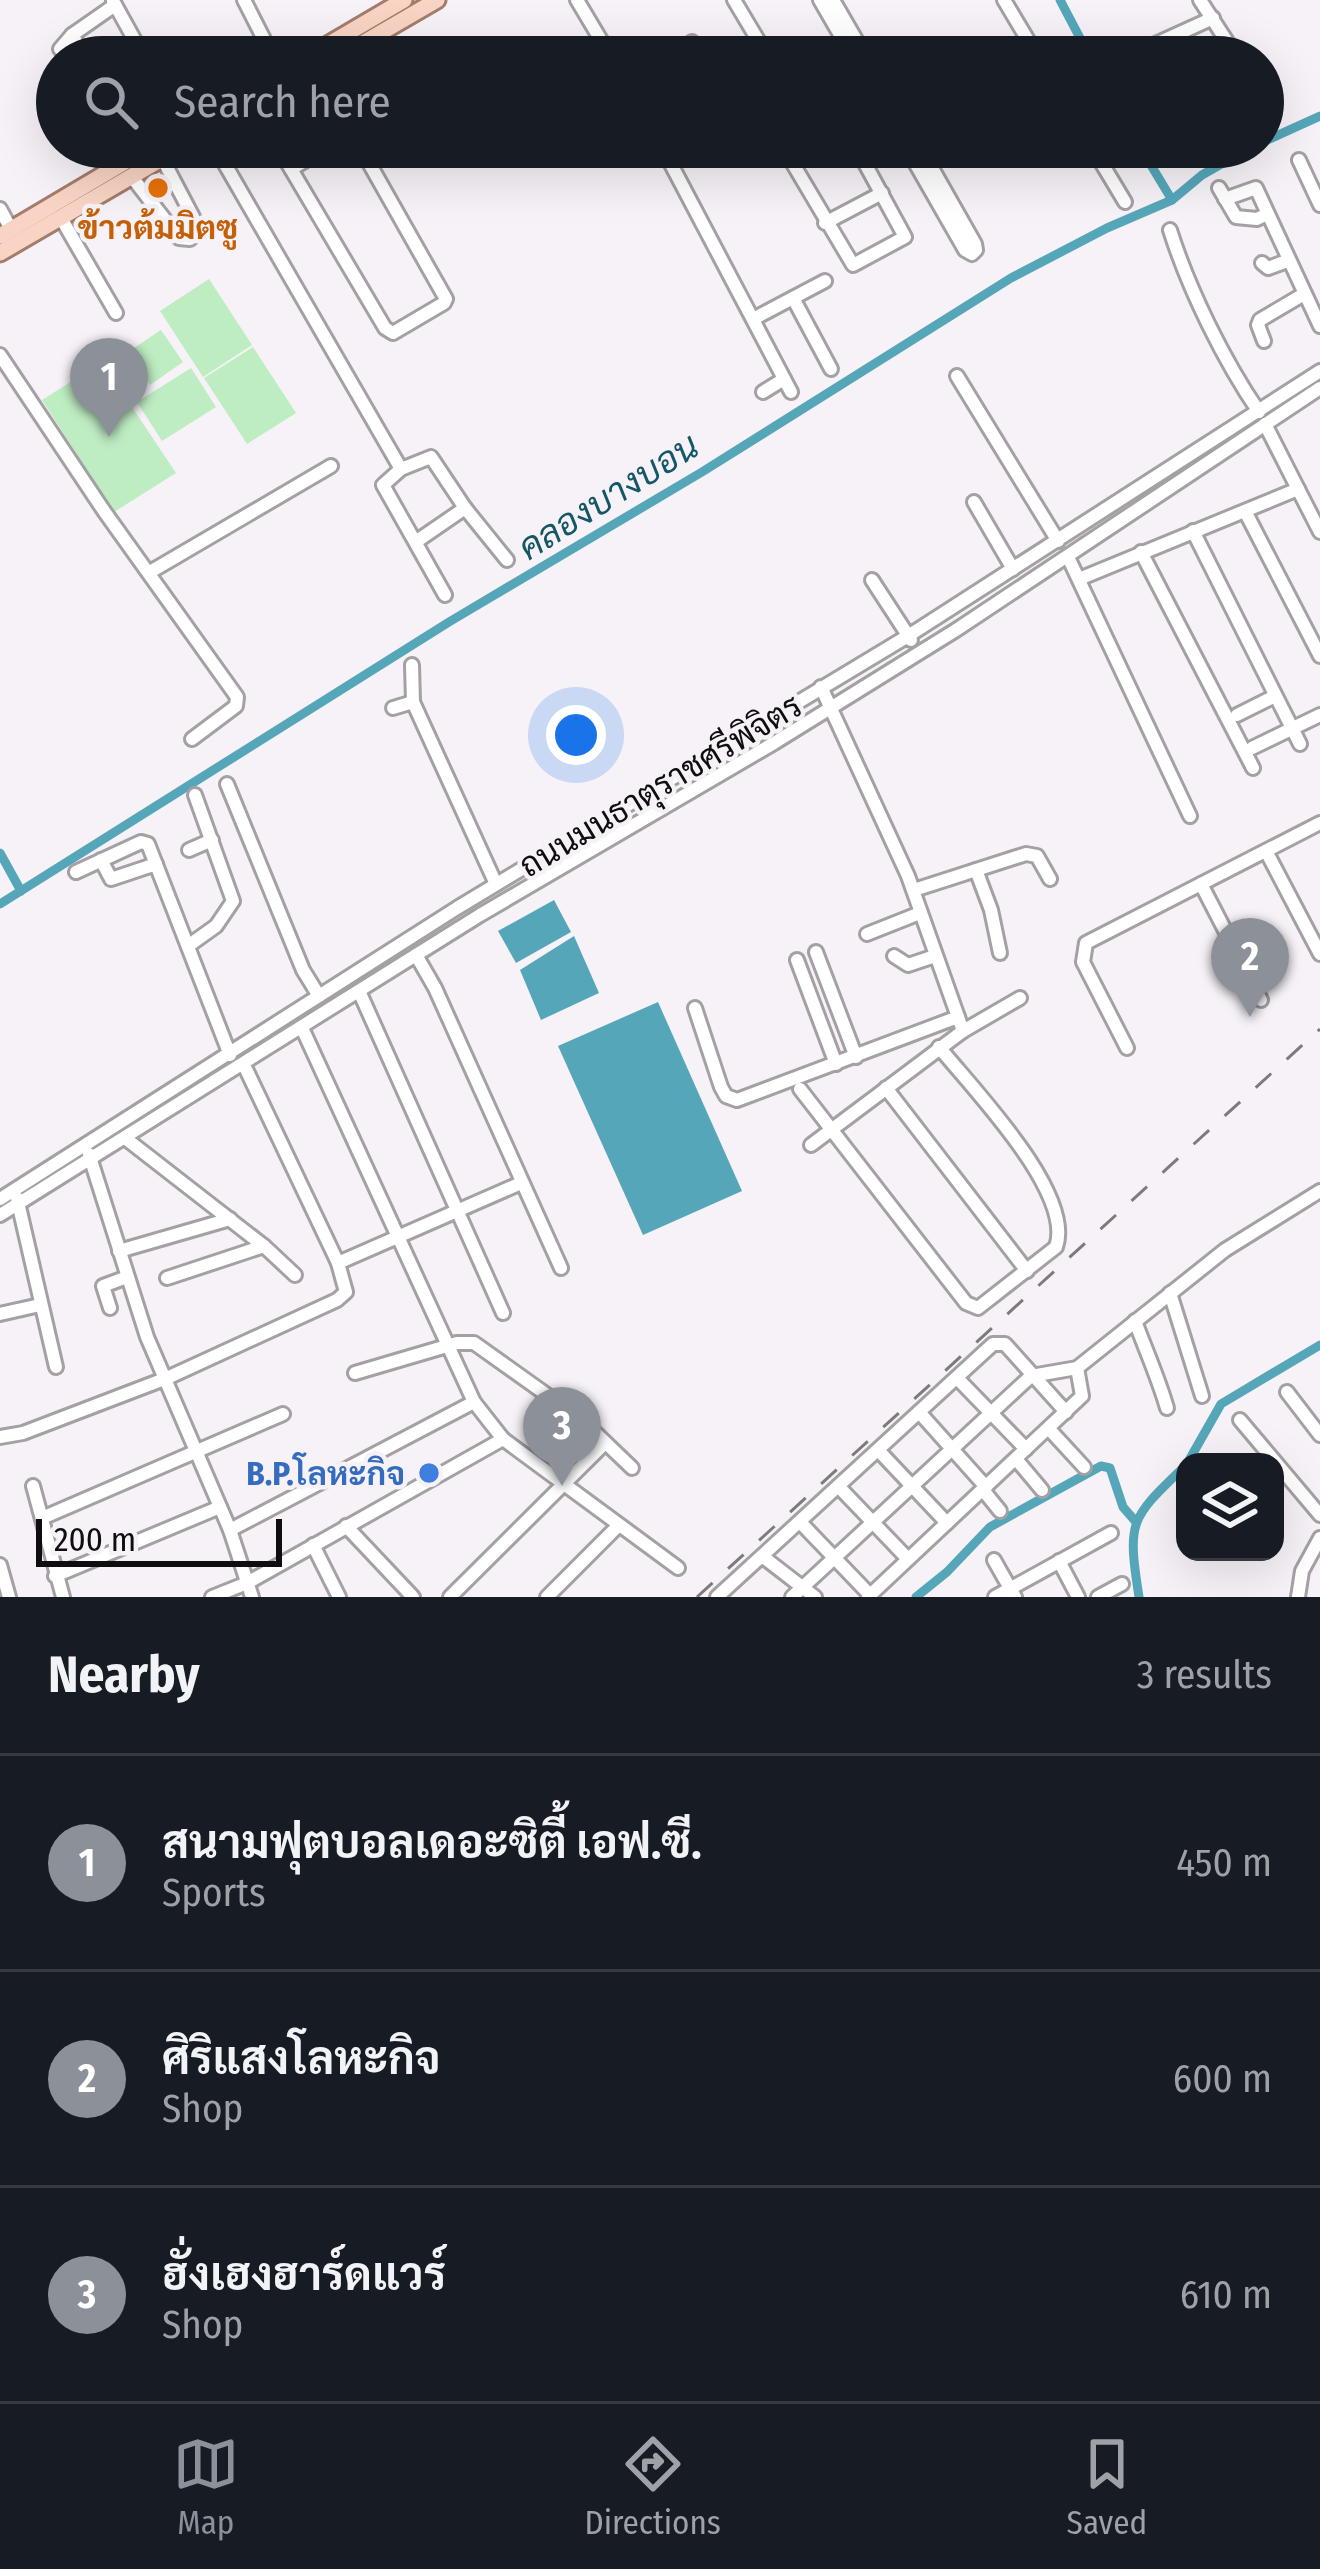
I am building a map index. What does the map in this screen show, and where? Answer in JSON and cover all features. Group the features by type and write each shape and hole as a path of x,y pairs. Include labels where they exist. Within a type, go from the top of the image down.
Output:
{"main road":[{"path":"336,36 376,7 404,0"},
{"path":"375,36 437,0"},
{"path":"5,232 127,168"},
{"path":"0,253 141,168"}],"street":[{"path":"244,0 262,36"},
{"path":"577,0 598,36"},
{"path":"734,0 755,36"},
{"path":"820,0 841,36"},
{"path":"833,0 854,36"},
{"path":"1004,0 1025,36"},
{"path":"1200,0 1224,36"},
{"path":"72,35 114,2 133,36"},
{"path":"1182,36 1213,18"},
{"path":"1299,160 1320,205"},
{"path":"132,177 178,238 190,238 195,234 193,217 165,168"},
{"path":"227,168 401,469"},
{"path":"291,169 390,333 444,303 445,296 372,168"},
{"path":"673,168 788,386 763,392"},
{"path":"795,168 853,266 904,237 868,168"},
{"path":"918,168 965,250 975,252 975,244 932,168"},
{"path":"1105,168 1125,202"},
{"path":"1267,214 1257,219 1236,217 1222,194 1255,187 1320,326"},
{"path":"825,223 882,193"},
{"path":"0,209 5,232"},
{"path":"61,218 116,313"},
{"path":"1170,230 1181,264 1320,532"},
{"path":"1262,263 1268,268 1287,261"},
{"path":"753,319 825,281"},
{"path":"1264,341 1258,329 1260,320 1304,294"},
{"path":"793,298 831,369"},
{"path":"0,356 238,701 192,739"},
{"name":"ถนนมนธาตุราชศรีพิจิตร","path":"0,1199 17,1197 91,1160 416,955 920,652 1068,557 1320,371"},
{"path":"957,376 1058,541"},
{"path":"1316,391 1320,410"},
{"name":"ถนนมนธาตุราชศรีพิจิตร","path":"0,1215 85,1145 496,884 1262,418 1316,391"},
{"path":"446,595 383,488 383,482 401,469 434,458 465,508 507,560"},
{"path":"150,572 331,466"},
{"path":"1079,579 1298,489"},
{"path":"974,502 1013,569"},
{"path":"417,541 465,508"},
{"path":"1246,513 1320,656"},
{"path":"1193,531 1300,744"},
{"path":"1141,552 1253,768"},
{"path":"1068,557 1190,816"},
{"path":"872,580 920,652"},
{"path":"412,665 412,702 496,884"},
{"path":"821,687 914,890 960,1024"},
{"path":"1238,715 1275,697"},
{"path":"393,708 412,702"},
{"path":"1252,748 1320,715"},
{"path":"227,784 303,970 319,996"},
{"path":"188,946 216,926 233,902 195,795"},
{"path":"1127,1048 1083,962 1086,943 1320,823"},
{"path":"189,850 212,840"},
{"path":"76,872 141,842 148,844 230,1054"},
{"path":"1266,851 1320,954"},
{"path":"914,890 1031,854 1040,859 1051,879"},
{"path":"100,860 111,879 156,864"},
{"path":"976,870 1000,953"},
{"path":"1202,884 1261,1000"},
{"path":"867,934 920,914"},
{"path":"816,952 856,1057"},
{"path":"416,955 561,1268"},
{"path":"894,956 908,965 935,956"},
{"path":"797,960 834,1058"},
{"path":"358,991 503,1313"},
{"path":"695,1008 721,1087 731,1099 745,1099 834,1058 856,1057 960,1024 1020,998"},
{"path":"810,1019 824,1051 834,1058"},
{"path":"811,1145 939,1047 960,1024"},
{"path":"302,1028 474,1402 502,1439 678,1568"},
{"path":"800,1089 966,1303 978,1308 1056,1247 1060,1227 1053,1201 1000,1123 939,1047"},
{"path":"0,1437 23,1433 167,1378 343,1296 346,1285 338,1263 244,1065"},
{"path":"886,1088 1027,1271"},
{"path":"124,1138 295,1275"},
{"path":"85,1145 147,1337 230,1530 249,1590"},
{"path":"338,1263 521,1183"},
{"path":"797,1592 1031,1376 1083,1363 1225,1250 1320,1191"},
{"path":"17,1197 56,1366"},
{"path":"119,1251 230,1220"},
{"path":"167,1278 264,1246"},
{"path":"110,1308 104,1286 127,1277"},
{"path":"1170,1293 1202,1396"},
{"path":"0,1314 40,1304"},
{"path":"1135,1321 1167,1408"},
{"path":"355,1373 466,1341 582,1420 632,1468"},
{"path":"717,1597 1000,1341 1066,1412"},
{"path":"800,1522 869,1596 1082,1396 1083,1363"},
{"path":"957,1378 990,1410 1042,1490"},
{"path":"1287,1392 1320,1435"},
{"path":"230,1530 474,1402"},
{"path":"919,1412 1000,1511"},
{"path":"43,1518 284,1414"},
{"path":"1240,1420 1320,1515"},
{"path":"1049,1429 1084,1467"},
{"path":"212,1597 249,1590 346,1526 502,1439"},
{"path":"450,1597 605,1443"},
{"path":"878,1450 947,1523"},
{"path":"33,1486 63,1597"},
{"path":"838,1486 908,1559"},
{"path":"55,1576 220,1508"},
{"path":"547,1597 619,1525"},
{"path":"346,1526 413,1597"},
{"path":"995,1597 1012,1593 1111,1533"},
{"path":"1298,1597 1302,1571 1320,1538"},
{"path":"313,1546 338,1597"},
{"path":"762,1556 797,1592 814,1597"},
{"path":"994,1560 1012,1593"},
{"path":"1059,1561 1078,1597"},
{"path":"0,1564 9,1597"},
{"path":"1098,1597 1122,1584"},
{"path":"729,1586 743,1597"}],"green space":[{"path":"209,279 252,345 203,377 160,311"},
{"path":"161,330 183,362 150,385 128,352"},
{"path":"253,347 296,413 247,444 204,378"},
{"path":"102,362 176,473 114,512 42,400"},
{"path":"191,368 216,407 162,441 137,402"}],"water":[{"path":"554,900 571,932 516,963 498,931"},
{"path":"574,936 599,993 541,1020 520,970"},
{"path":"658,1002 742,1191 643,1235 558,1046"}],"waterway":[{"path":"1060,0 1079,36"},
{"name":"คลองบางบอน","path":"1284,132 1320,116"},
{"path":"1153,168 1172,200"},
{"name":"คลองบางบอน","path":"0,904 1011,278 1172,200 1214,168"},
{"path":"0,853 21,891"},
{"path":"1193,1453 1221,1404 1320,1345"},
{"path":"916,1597 990,1527 1101,1466 1110,1468 1123,1507 1136,1522"},
{"path":"1139,1597 1133,1552 1137,1522 1176,1475"}],"railway":[{"path":"697,1597 1320,1029"}],"place":[{"name":"ข้าวต้มมิตซู","path":"158,188"},
{"name":"สนามฟุตบอลเดอะซิตี้ เอฟ.ซี.","path":"109,437"},
{"name":"ศิริแสงโลหะกิจ","path":"1250,1017"},
{"name":"B.P.โลหะกิจ","path":"429,1473"},
{"name":"ฮั่งเฮงฮาร์ดแวร์","path":"562,1486"}]}
